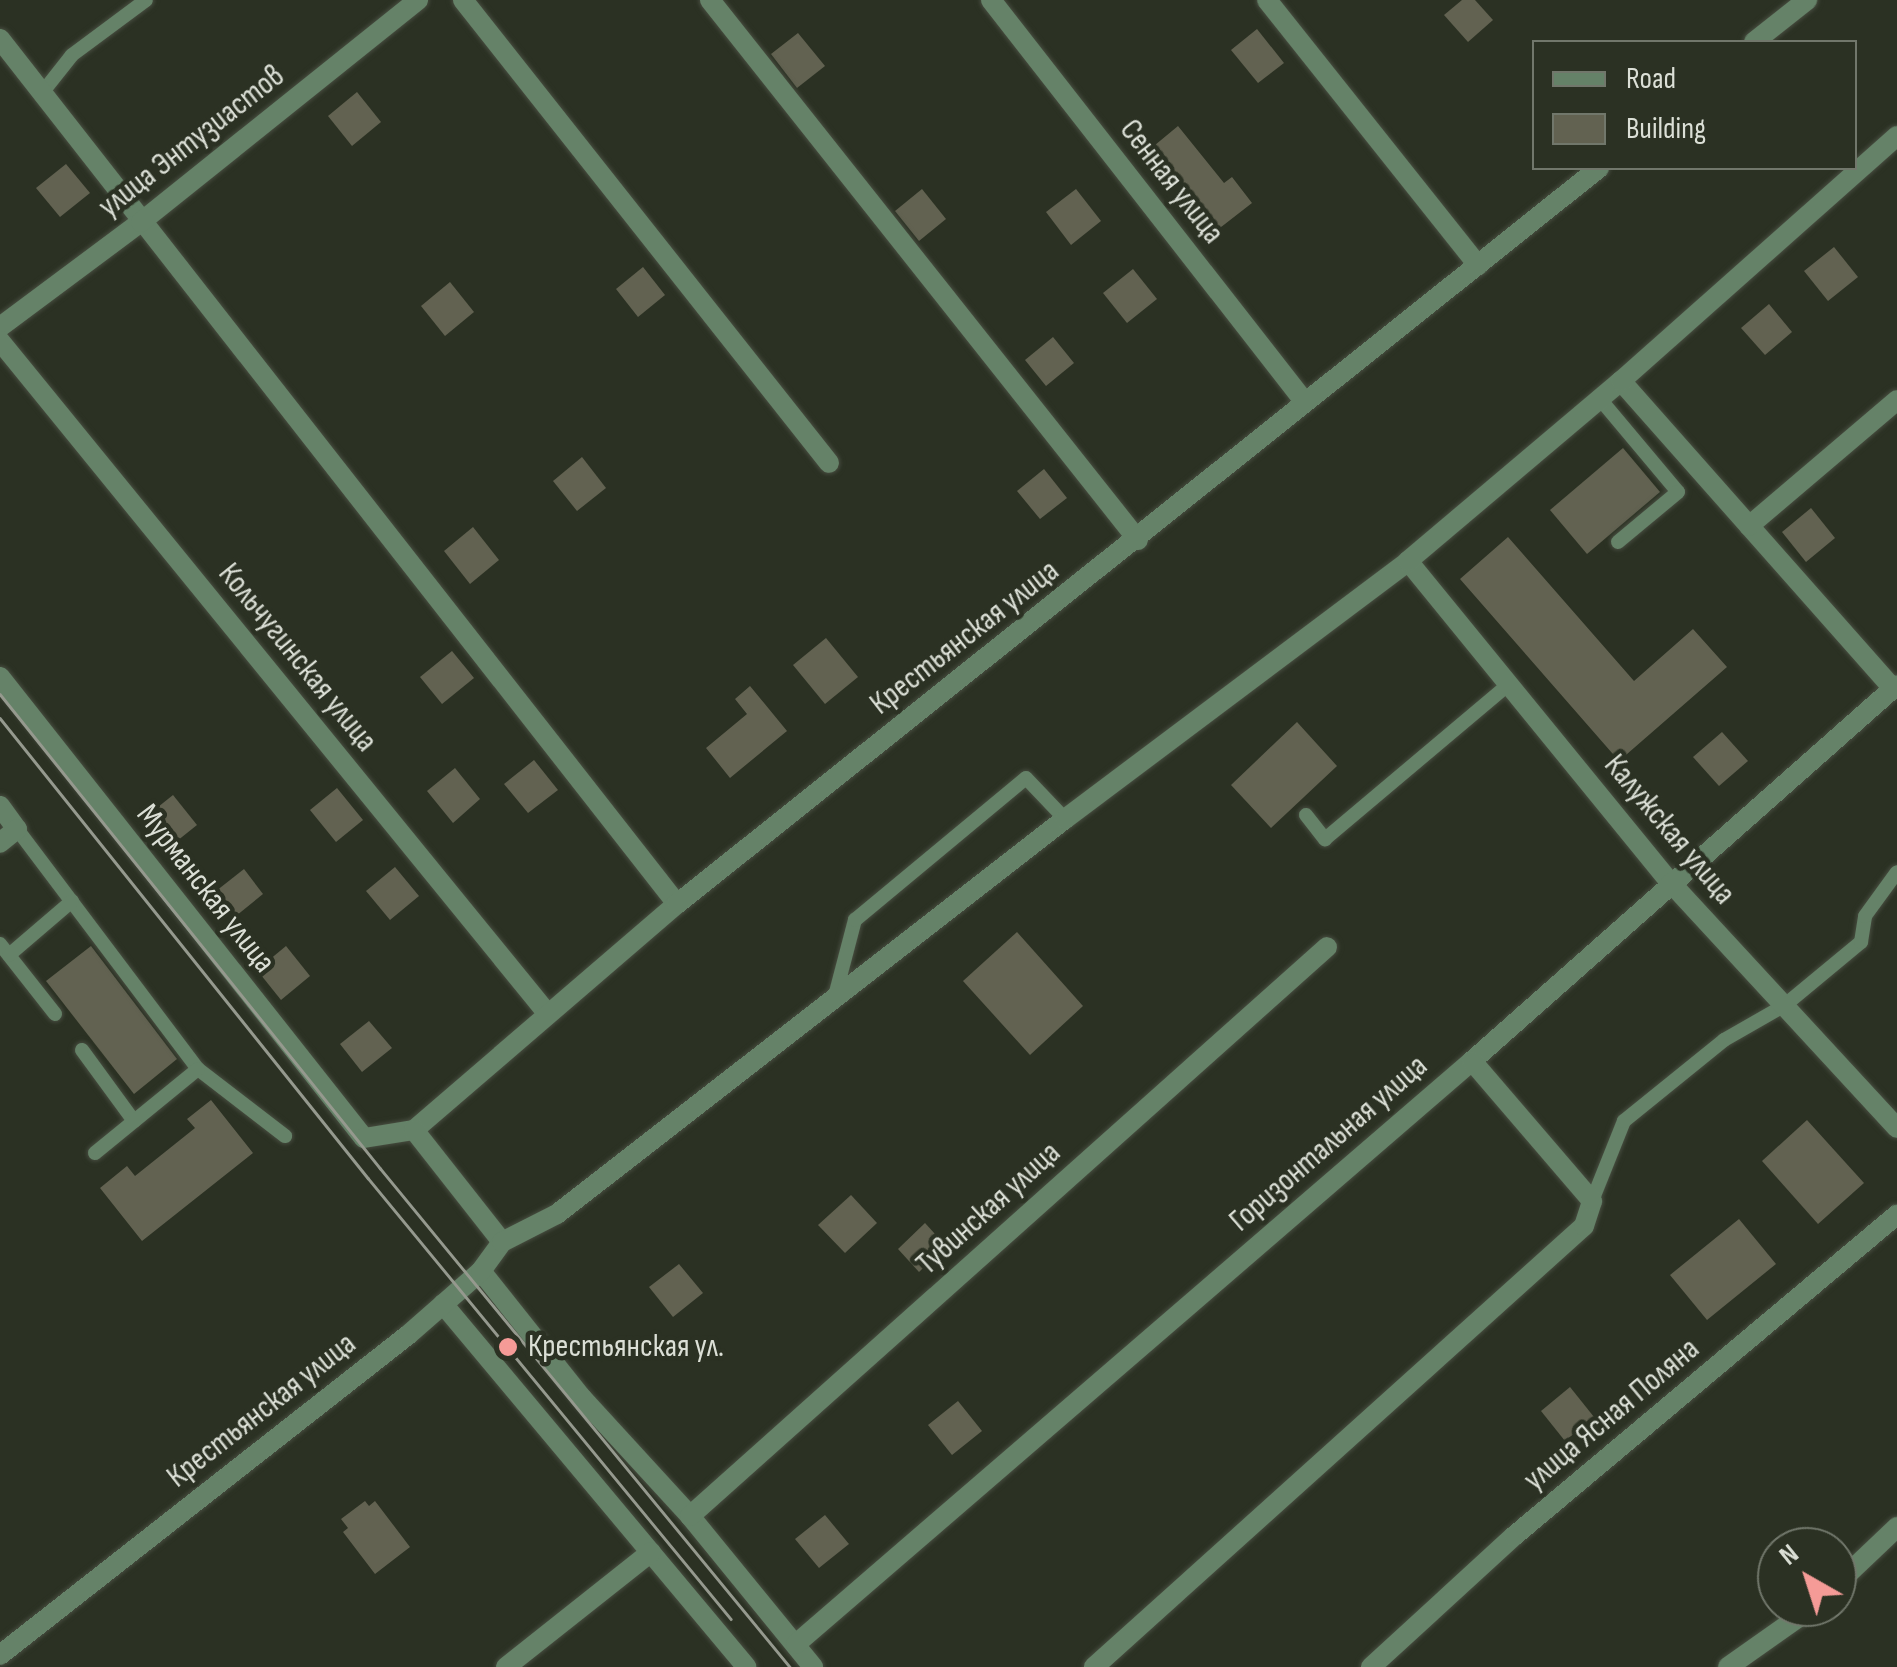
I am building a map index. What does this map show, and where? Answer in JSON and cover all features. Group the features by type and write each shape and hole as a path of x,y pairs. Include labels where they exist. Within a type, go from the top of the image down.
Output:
{"street":[{"name":"улица Энтузиастов","path":"0,327 142,222 418,0"},
{"path":"463,0 829,463"},
{"path":"710,0 1138,540"},
{"name":"Сенная улица","path":"991,0 1304,401"},
{"path":"1267,0 1478,265"},
{"path":"1757,40 1807,0"},
{"path":"0,40 677,904"},
{"name":"Крестьянская улица","path":"0,1655 443,1304 481,1271 502,1242 557,1214 1065,820 1408,561 1621,381 1897,136"},
{"name":"Крестьянская улица","path":"414,1130 677,904 1138,540 1304,401 1597,170"},
{"name":"Кольчугинская улица","path":"0,340 547,1013"},
{"path":"1621,381 1895,686"},
{"path":"1749,526 1897,400"},
{"name":"Калужская улица","path":"1408,561 1671,883 1897,1128"},
{"name":"Мурманская улица","path":"0,677 364,1138 414,1130"},
{"name":"Горизонтальная улица","path":"796,1644 1472,1061 1895,686"},
{"path":"0,806 17,829 0,843"},
{"name":"Тувинская улица","path":"690,1516 1327,947"},
{"path":"1094,1667 1584,1226 1592,1201 1472,1061"},
{"path":"414,1130 502,1242"},
{"name":"улица Ясная Поляна","path":"1371,1667 1514,1536 1897,1215"},
{"path":"481,1271 582,1398 690,1516 814,1667"},
{"path":"443,1304 747,1667"},
{"path":"1857,1565 1897,1527"},
{"path":"506,1667 651,1552"},
{"path":"1728,1667 1784,1627"}],"lane":[{"path":"42,93 72,55 146,0"},
{"path":"1600,399 1678,492 1618,542"},
{"path":"1306,815 1325,839 1509,684"},
{"path":"834,1002 855,920 1026,778 1065,820"},
{"path":"17,829 198,1069 285,1136"},
{"path":"1592,1201 1624,1121 1724,1040 1785,1005 1861,942 1865,916 1897,872"},
{"path":"56,1014 4,950 72,901"},
{"path":"82,1050 134,1121"},
{"path":"95,1153 198,1069"}],"building":[{"path":"1462,0 1475,0 1493,20 1468,42 1444,15"},
{"path":"1257,29 1284,63 1258,83 1231,50"},
{"path":"798,33 825,66 797,88 771,54"},
{"path":"357,92 381,122 352,146 328,116"},
{"path":"1178,126 1224,183 1232,177 1252,203 1216,231 1149,150"},
{"path":"66,164 90,193 60,217 36,188"},
{"path":"922,189 946,219 919,241 895,211"},
{"path":"1076,189 1101,221 1071,245 1046,212"},
{"path":"1834,247 1858,277 1828,301 1804,271"},
{"path":"643,267 665,295 638,317 616,289"},
{"path":"1133,269 1157,299 1127,323 1103,293"},
{"path":"450,282 474,312 445,336 421,306"},
{"path":"1769,304 1792,332 1765,355 1741,328"},
{"path":"1053,337 1074,363 1046,386 1025,360"},
{"path":"1623,448 1660,492 1587,554 1550,510"},
{"path":"582,457 606,488 577,511 553,481"},
{"path":"1044,469 1067,498 1040,519 1017,491"},
{"path":"1811,508 1835,538 1806,562 1782,532"},
{"path":"473,527 499,560 470,584 444,551"},
{"path":"1508,537 1634,681 1693,629 1727,667 1619,761 1460,579"},
{"path":"826,638 858,677 825,704 793,665"},
{"path":"452,651 474,678 442,704 420,677"},
{"path":"750,686 787,731 730,778 706,748 747,714 735,699"},
{"path":"1297,722 1337,766 1271,828 1231,785"},
{"path":"1722,732 1748,761 1719,786 1693,757"},
{"path":"534,760 558,790 528,813 504,784"},
{"path":"455,768 480,799 453,823 427,791"},
{"path":"337,788 363,820 336,842 310,810"},
{"path":"173,795 197,825 167,849 143,819"},
{"path":"395,867 419,896 390,920 366,891"},
{"path":"244,869 263,894 231,920 211,895"},
{"path":"1017,932 1083,1006 1030,1055 963,981"},
{"path":"91,946 177,1059 134,1094 46,981"},
{"path":"286,946 310,976 281,1000 257,970"},
{"path":"369,1021 392,1048 362,1072 340,1044"},
{"path":"211,1100 253,1153 142,1241 100,1188 127,1166 135,1176 195,1128 187,1119"},
{"path":"1807,1120 1864,1183 1818,1224 1762,1161"},
{"path":"851,1195 877,1223 845,1253 818,1225"},
{"path":"1739,1219 1776,1264 1707,1320 1670,1275"},
{"path":"925,1223 946,1246 919,1272 898,1249"},
{"path":"679,1264 703,1293 673,1317 649,1287"},
{"path":"1570,1387 1594,1417 1565,1441 1541,1411"},
{"path":"958,1401 982,1431 952,1455 928,1425"},
{"path":"365,1501 369,1506 375,1501 410,1547 375,1574 343,1532 348,1528 341,1519"},
{"path":"825,1515 849,1544 819,1568 795,1539"}],"tram line":[{"path":"0,694 380,1168 790,1667"},
{"path":"0,718 368,1178 731,1619"}],"place":[{"name":"Крестьянская ул.","path":"508,1347"}]}
